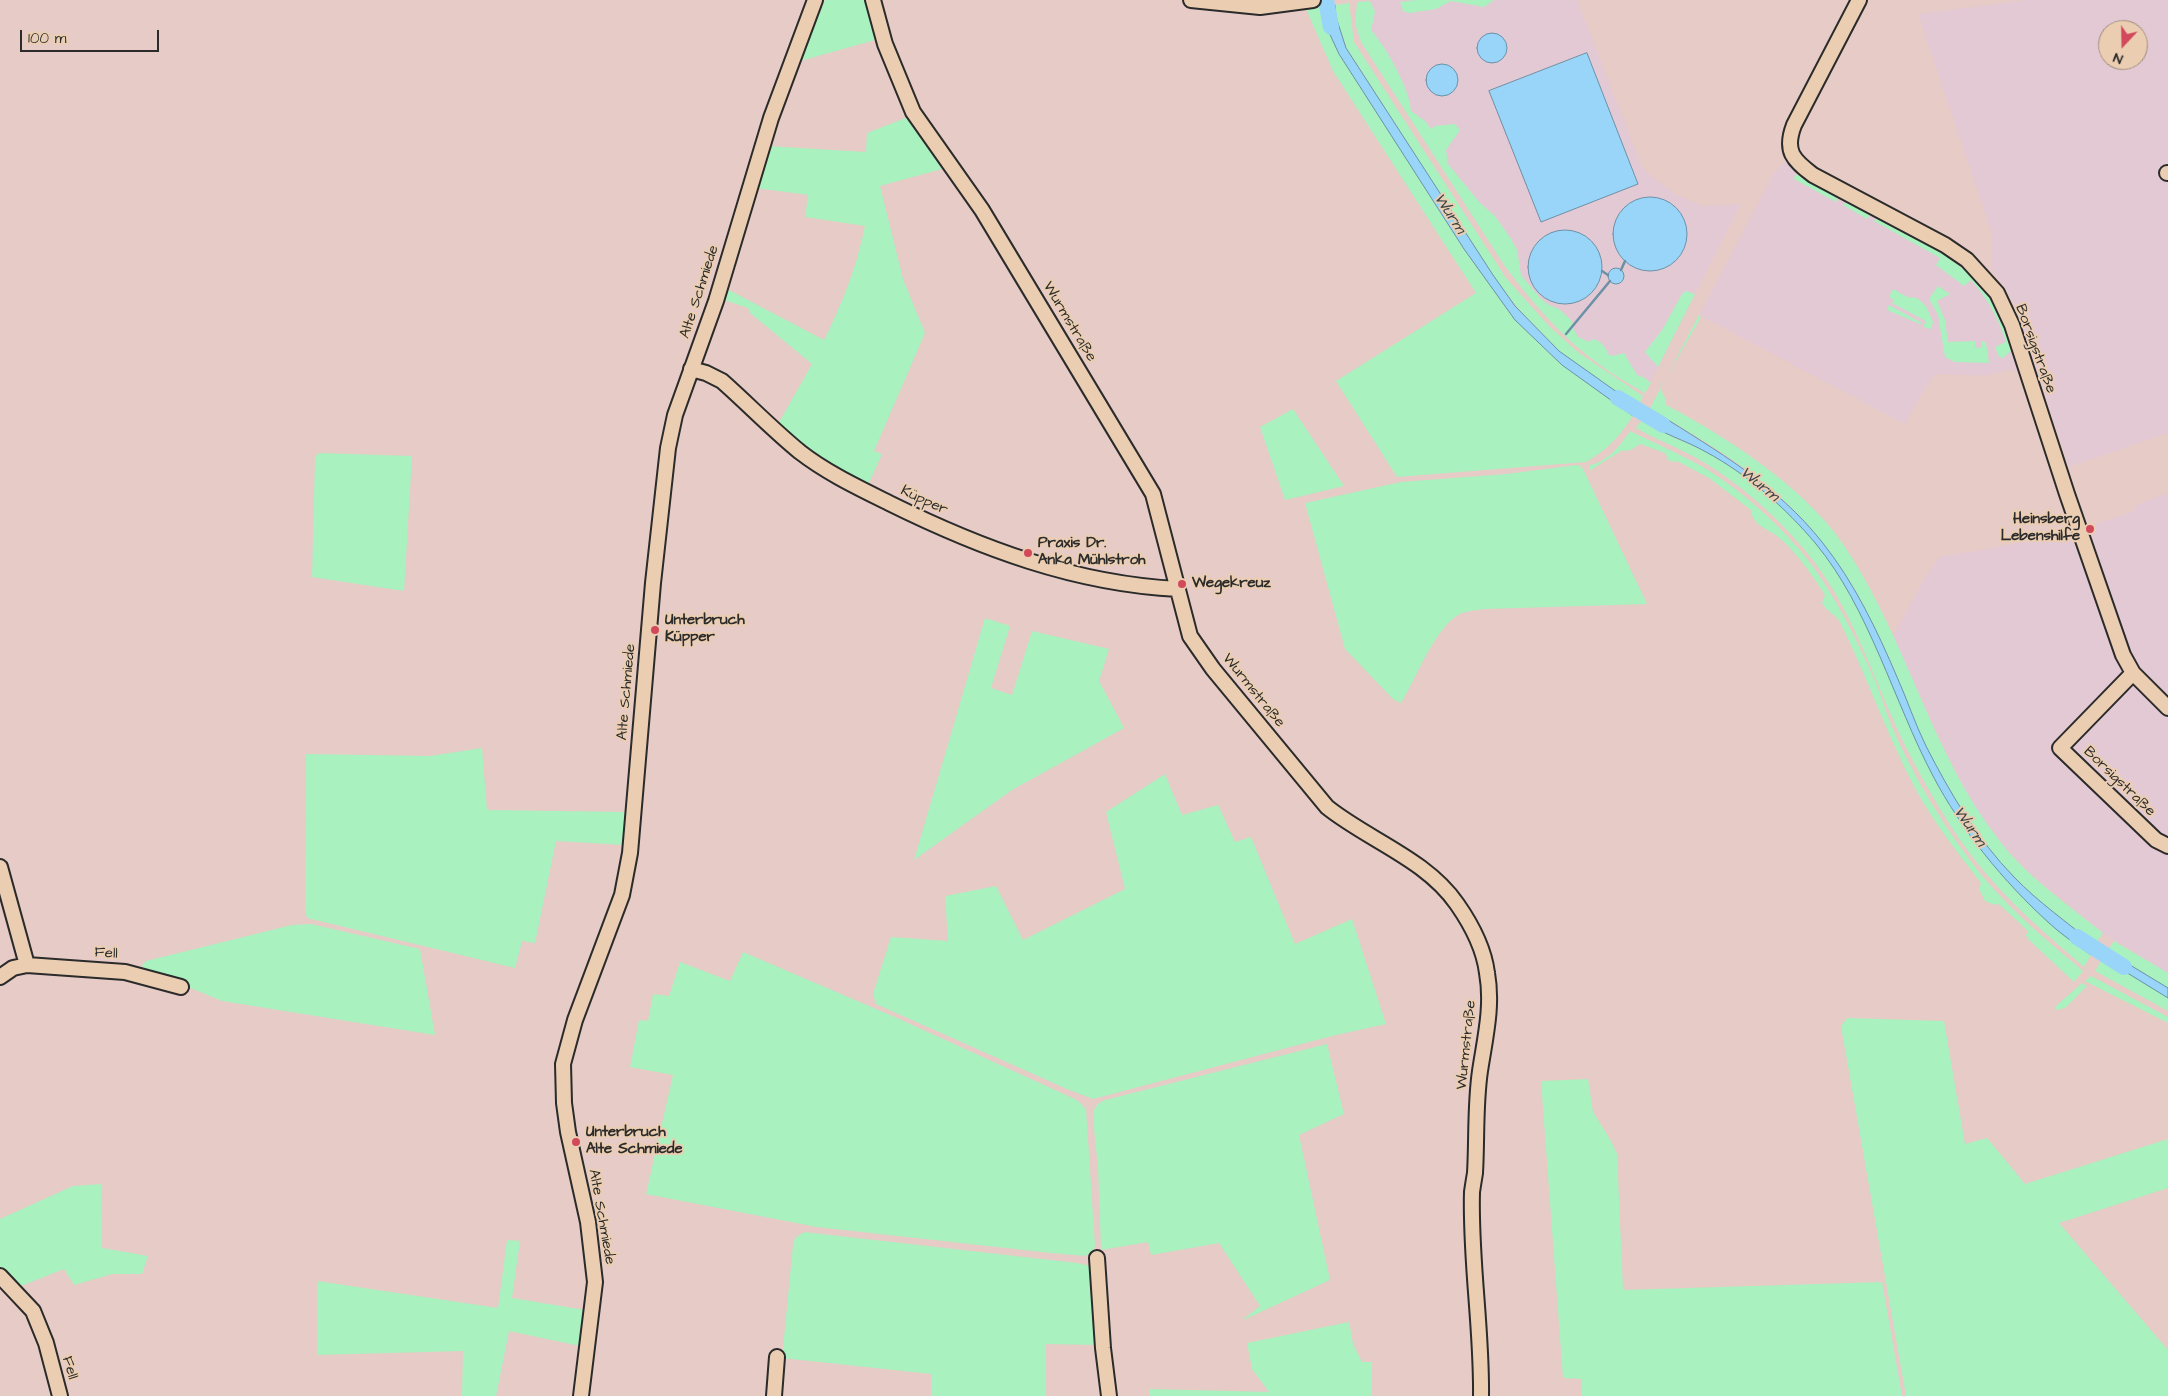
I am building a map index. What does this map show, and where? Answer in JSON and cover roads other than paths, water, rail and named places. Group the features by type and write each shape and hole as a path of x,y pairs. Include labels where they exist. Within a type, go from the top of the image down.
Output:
{"street":[{"name":"Alte Schmiede","path":"581,1396 595,1282 588,1222 566,1113 563,1064 575,1020 624,887 630,853 648,635 668,448 675,415 716,301 770,118 815,0"},
{"name":"Wurmstraße","path":"874,0 885,44 913,112 982,210 1153,494 1190,636 1213,669 1327,807 1345,821 1410,862 1445,890 1460,910 1478,943 1487,972 1489,992 1488,1028 1480,1071 1476,1110 1472,1189 1472,1235 1480,1337 1481,1396"},
{"path":"1191,0 1260,7 1313,0"},
{"name":"Borsigstraße","path":"1859,0 1794,125 1789,137 1791,154 1798,164 1813,175 1945,245 1973,266 1997,293 2012,325 2116,636 2133,673 2168,708"},
{"name":"Küpper","path":"691,370 706,373 722,381 801,453 848,483 931,524 1002,552 1098,580 1149,588 1178,589"},
{"name":"Borsigstraße","path":"2133,673 2060,748 2156,840 2168,846"},
{"path":"0,867 27,965"},
{"name":"Fell","path":"0,977 13,968 27,965 126,972 182,987"},
{"path":"1097,1258 1103,1348 1110,1396"},
{"name":"Fell","path":"0,1276 33,1311 46,1343 63,1396"},
{"path":"774,1396 777,1357"}],"water":[{"path":"1335,5 1336,17 1346,48 1515,306 1559,351 1638,407 1633,416 1562,365 1515,320 1464,249 1339,54 1326,26 1321,7"},
{"path":"1492,33 1502,38 1507,48 1502,58 1492,63 1482,58 1477,48 1482,38"},
{"path":"1587,53 1638,184 1541,222 1489,91"},
{"path":"1442,64 1448,65 1453,69 1457,74 1457,86 1453,91 1448,95 1442,96 1436,95 1431,91 1427,86 1426,80 1427,74 1431,69 1436,65"},
{"path":"1650,197 1664,200 1676,208 1684,220 1687,234 1684,248 1676,260 1664,268 1650,271 1636,268 1624,260 1616,248 1613,234 1616,220 1624,208 1636,200"},
{"path":"1565,230 1579,233 1591,241 1599,253 1602,267 1599,281 1591,293 1579,301 1565,304 1551,301 1539,293 1531,281 1528,267 1531,253 1539,241 1551,233"},
{"path":"1616,268 1622,270 1624,276 1622,282 1616,284 1610,282 1608,276 1610,270"},
{"path":"1648,412 1657,413 1745,470 1786,503 1822,542 1855,590 1873,624 1926,746 1965,815 1988,847 2023,886 2095,945 2091,955 2054,927 2032,907 2000,873 1970,836 1933,776 1880,656 1851,597 1835,569 1816,544 1779,505 1751,481 1706,452 1642,420"},
{"path":"2107,951 2168,988 2168,998 2103,958"}],"waterway":[{"name":"Wurm","path":"1326,0 1331,27"},
{"path":"1621,270 1625,261"},
{"path":"1602,271 1608,275"},
{"path":"1566,334 1610,281"},
{"name":"Wurm","path":"1618,398 1663,425"},
{"name":"Wurm","path":"2077,937 2124,967"}],"place":[{"name":"Heinsberg Lebenshilfe","path":"2090,529"},
{"name":"Praxis Dr. Anka Mühlstroh","path":"1028,553"},
{"name":"Wegekreuz","path":"1182,584"},
{"name":"Unterbruch Küpper","path":"655,630"},
{"name":"Unterbruch Alte Schmiede","path":"576,1142"}]}
